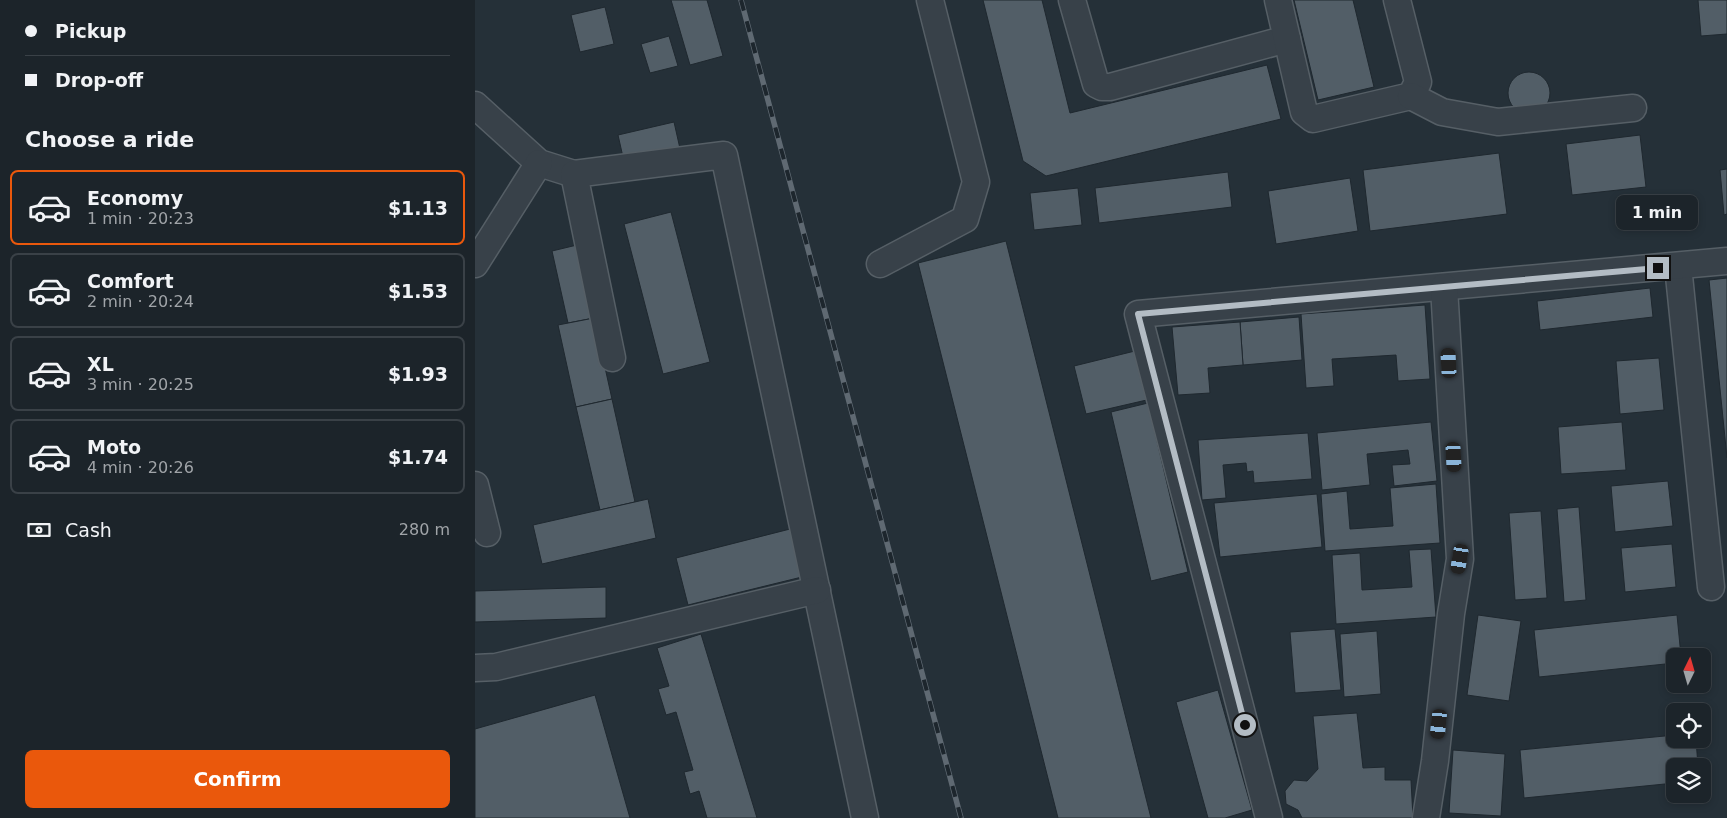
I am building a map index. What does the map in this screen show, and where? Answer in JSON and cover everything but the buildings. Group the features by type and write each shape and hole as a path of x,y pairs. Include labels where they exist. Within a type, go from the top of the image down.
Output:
{"lane":[{"path":"880,264 965,219 976,182 930,0"},
{"path":"1072,0 1096,84 1102,88 1287,39"},
{"path":"1278,0 1304,112 1313,119 1411,96 1442,112 1498,122 1633,108"},
{"path":"1397,0 1418,82 1411,96"},
{"path":"475,105 539,163 575,174 724,156 865,818"},
{"path":"475,264 539,163"},
{"path":"575,174 612,358"},
{"path":"1269,818 1138,314 1444,288 1727,261"},
{"path":"1678,266 1711,587"},
{"path":"1427,818 1451,614 1460,559 1444,288"},
{"path":"475,485 487,534"},
{"path":"475,668 496,668 817,590"}],"railway":[{"path":"741,0 961,818"}],"route":[{"path":"1245,725 1138,314 1658,268"}]}
